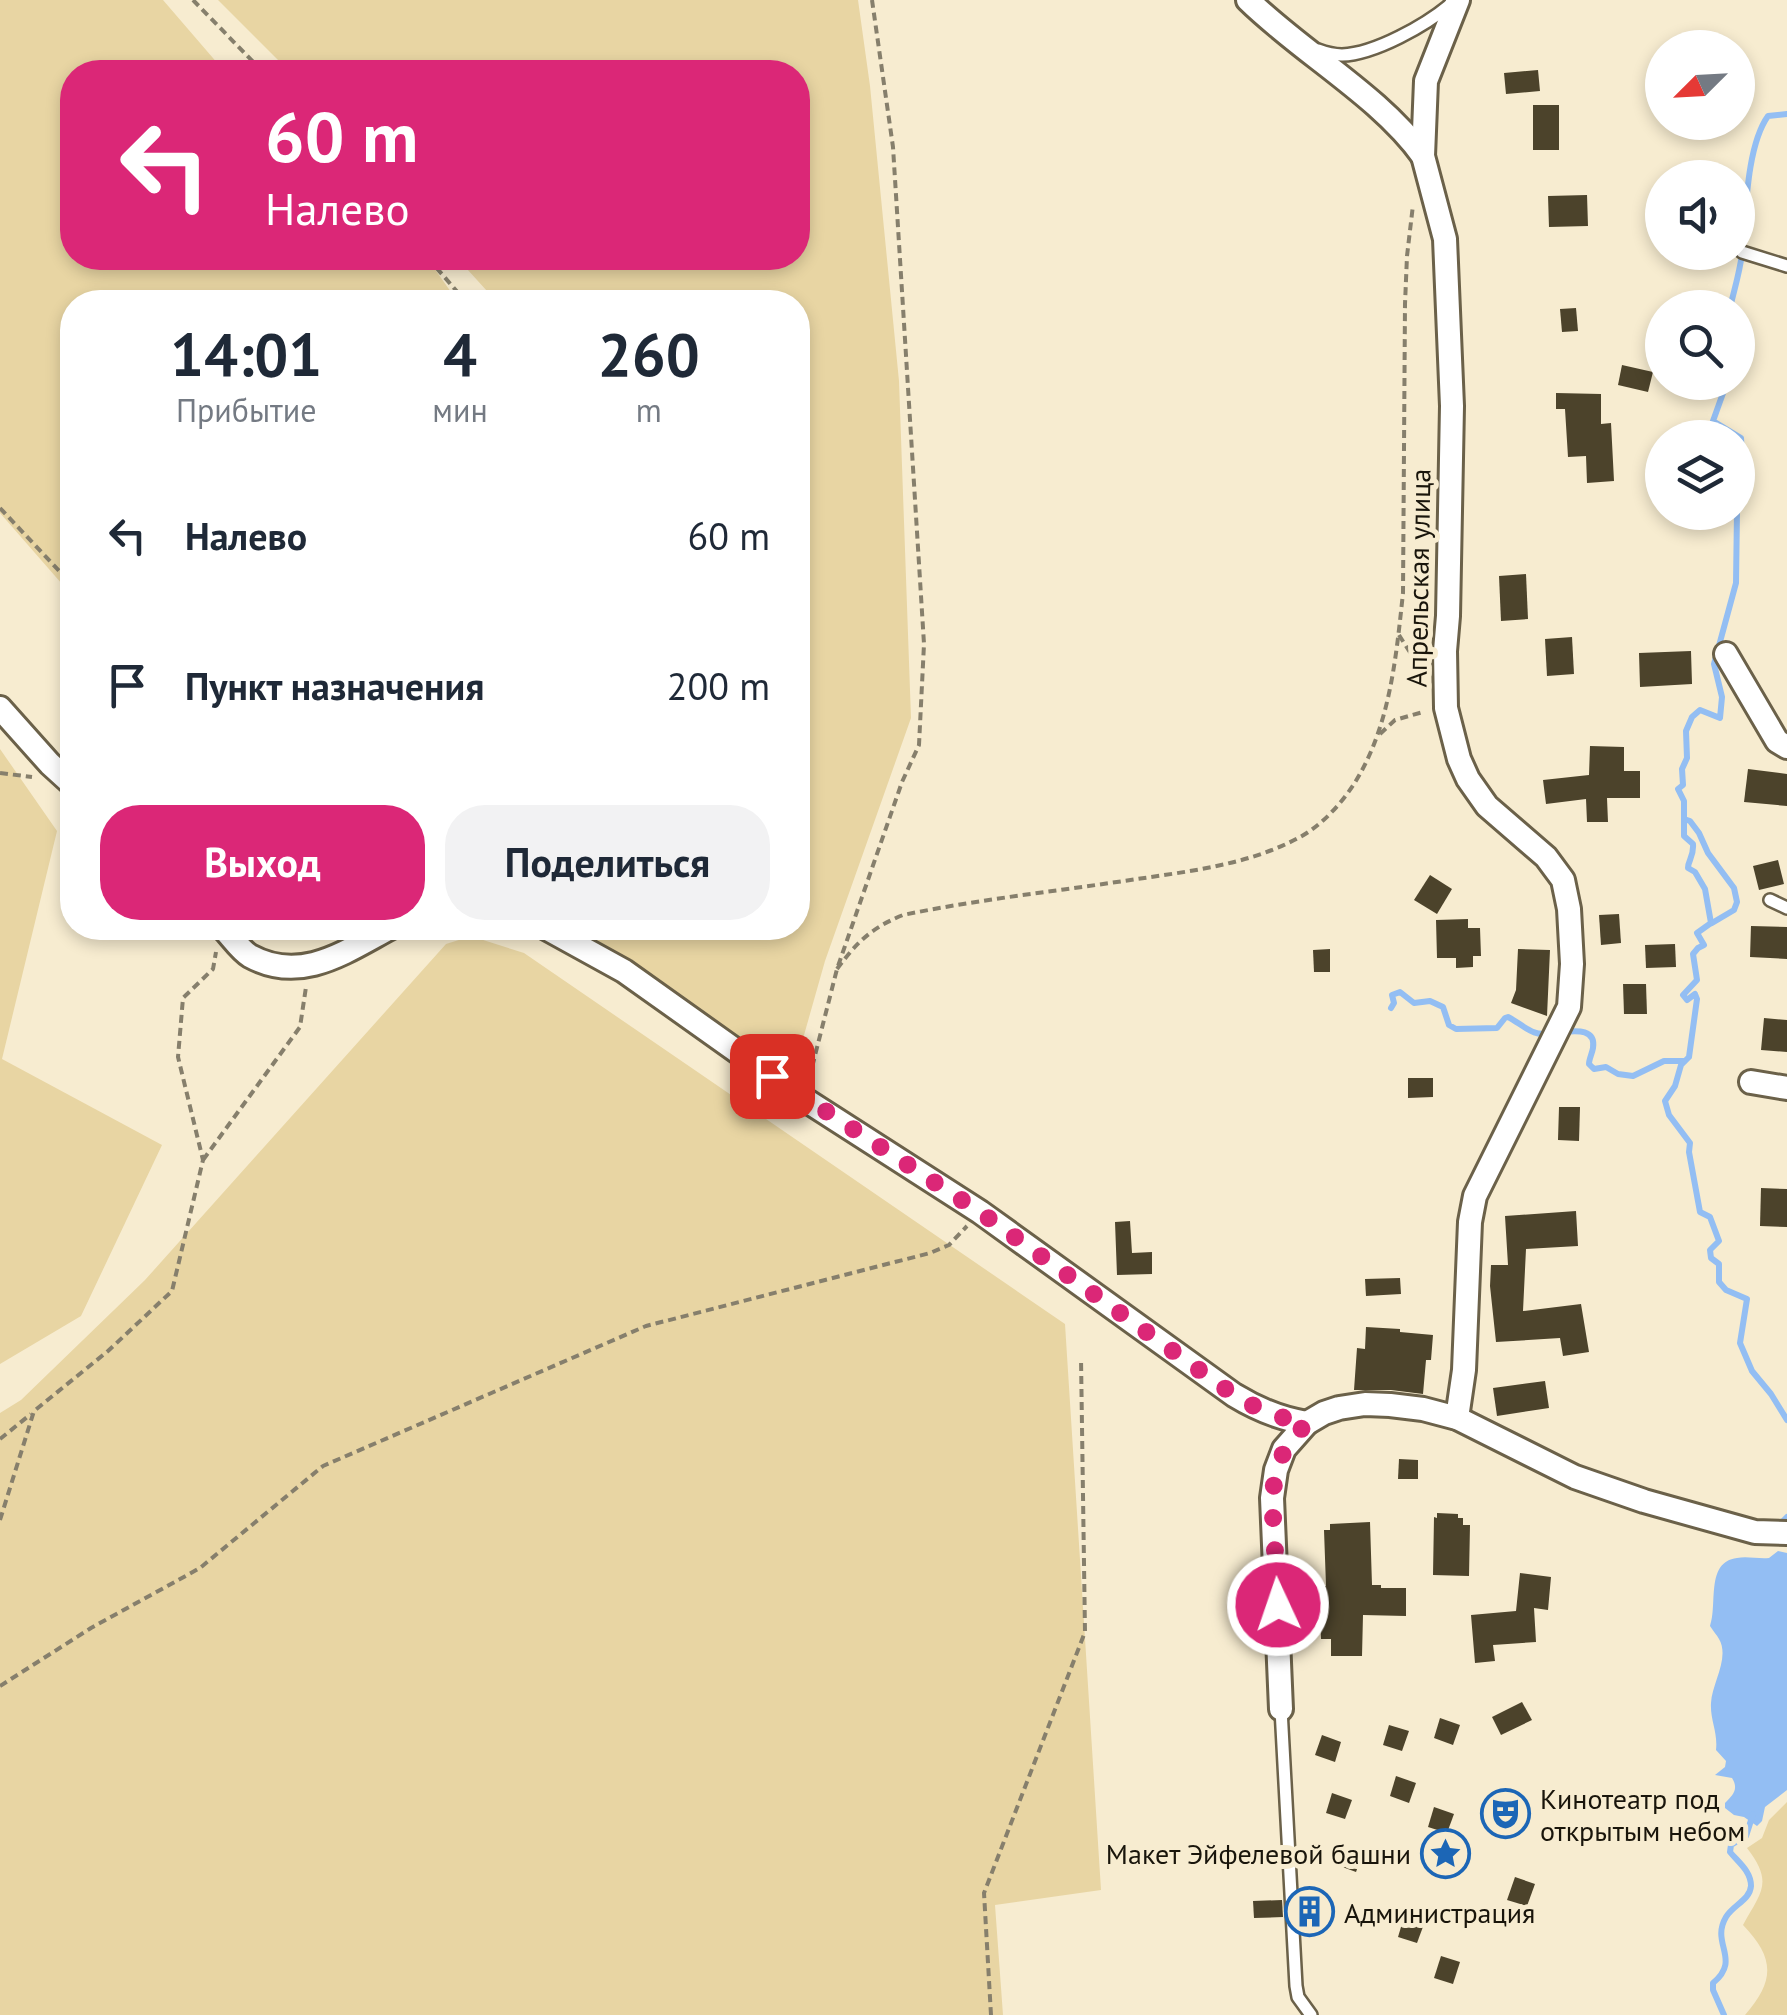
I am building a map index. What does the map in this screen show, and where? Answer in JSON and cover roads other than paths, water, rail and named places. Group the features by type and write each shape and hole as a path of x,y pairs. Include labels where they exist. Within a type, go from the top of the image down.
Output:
{"street":[{"name":"Апрельская улица","path":"1248,0 1388,116 1423,156"},
{"name":"Апрельская улица","path":"1457,0 1426,81 1423,156 1445,240 1447,270 1452,406 1446,708 1460,759 1479,796 1546,858 1563,880 1572,964 1569,1007 1476,1196 1470,1222 1464,1370 1457,1418"},
{"path":"1726,654 1777,742 1787,747"},
{"path":"0,708 60,773"},
{"path":"229,940 248,955 286,968 309,968 368,940"},
{"path":"568,940 624,971 804,1099 980,1212 1234,1395 1264,1411 1307,1423"},
{"path":"1751,1082 1787,1088"},
{"path":"1282,1708 1272,1498 1284,1449 1307,1423 1324,1413 1376,1404 1423,1409 1457,1418 1575,1478 1755,1532 1787,1533"}],"lane":[{"path":"1291,39 1331,54 1357,53 1422,24 1457,0"},
{"path":"1755,256 1787,266"},
{"path":"1770,900 1787,908"},
{"path":"1282,1708 1296,1986 1298,1997 1311,2015"}],"water":[{"path":"1778,1551 1787,1553 1787,1790 1765,1807 1757,1826 1725,1808 1735,1785 1732,1778 1715,1775 1726,1761 1716,1750 1711,1709 1723,1654 1710,1626 1720,1567 1737,1558 1769,1558"}],"waterway":[{"path":"1734,290 1755,145 1768,116 1787,114"},
{"path":"1713,420 1721,400"},
{"path":"1712,923 1734,910 1734,888 1708,853 1699,833 1684,819 1684,801 1678,789 1683,785 1686,731 1692,717 1700,710 1720,718 1722,697 1714,664 1736,583 1737,530"},
{"path":"1684,819 1684,836 1693,844 1688,868 1705,889 1711,923 1697,933 1704,945 1693,954 1697,980 1683,995 1687,1000 1695,994 1697,999 1689,1057 1681,1065 1675,1086 1665,1101 1669,1115 1690,1143 1700,1212 1710,1217 1719,1241 1710,1250 1711,1258 1719,1264 1719,1282 1726,1290 1747,1299 1740,1343 1752,1371 1787,1420"},
{"path":"1391,1008 1392,995 1400,992 1414,1003 1430,1001 1443,1007 1449,1025 1456,1029 1497,1028 1508,1017 1534,1032 1550,1032"},
{"path":"1563,1032 1584,1032 1591,1037 1589,1064 1594,1069 1606,1067 1633,1076 1664,1061 1684,1061"},
{"path":"1783,1521 1787,1517"},
{"path":"1724,2015 1713,1990 1713,1983 1725,1966 1722,1927 1751,1886 1746,1871 1730,1852 1731,1845 1746,1836 1753,1814"}],"place":[{"name":"Кинотеатр под открытым небом","path":"1505,1814"},
{"name":"Макет Эйфелевой башни","path":"1446,1853"},
{"name":"Администрация","path":"1309,1912"}]}
